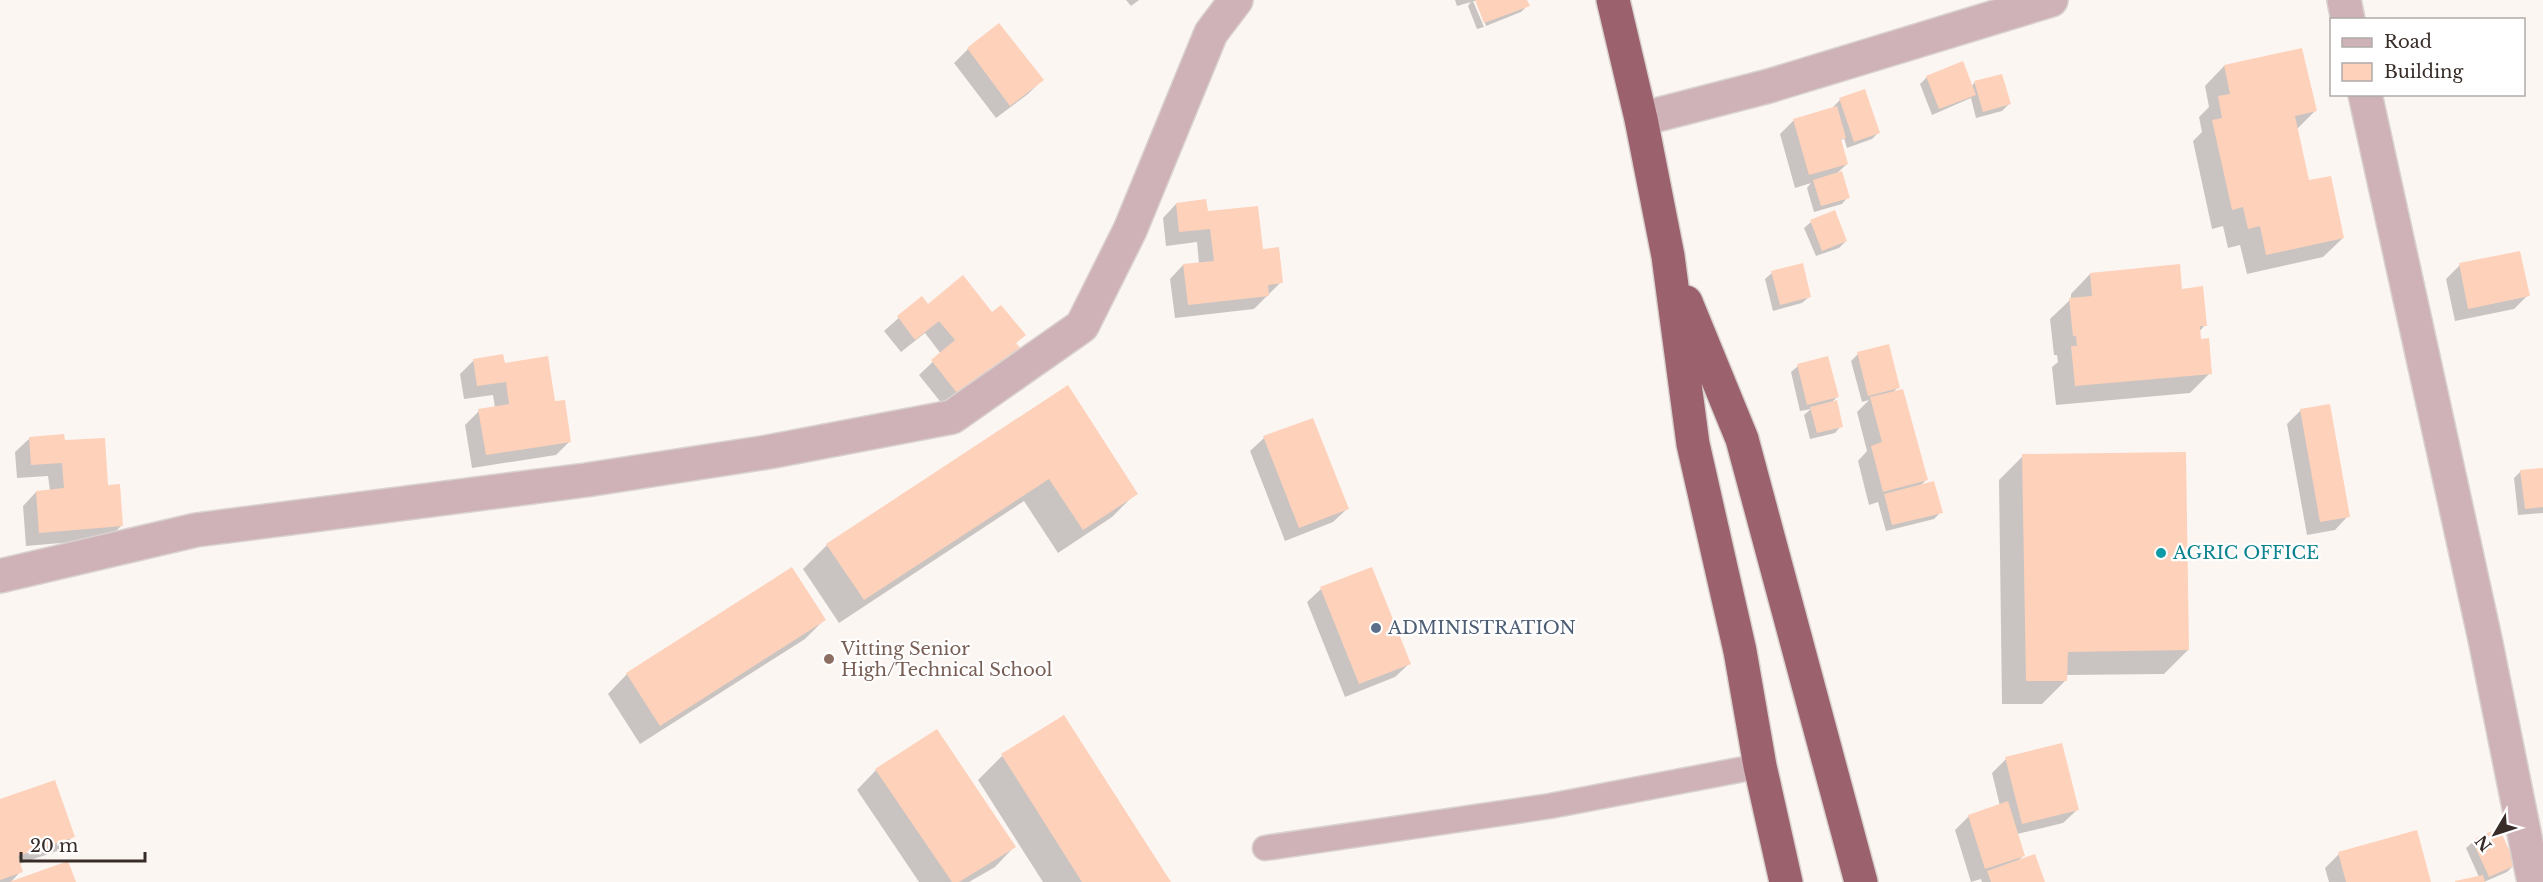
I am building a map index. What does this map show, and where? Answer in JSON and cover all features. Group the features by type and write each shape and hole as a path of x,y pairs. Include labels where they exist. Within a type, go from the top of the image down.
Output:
{"highway":[{"path":"1613,0 1641,119 1668,256 1693,444 1740,651 1760,766 1786,882"},
{"path":"1668,256 1742,439 1861,882"}],"street":[{"path":"0,576 196,530 586,480 768,453 952,417 1082,326 1130,230 1211,33 1236,0"},
{"path":"1641,119 1769,86 2051,0"},
{"path":"2344,0 2348,18"},
{"path":"2365,96 2486,639 2534,882"}],"lane":[{"path":"1265,848 1550,806 1760,766"}],"building":[{"path":"1475,0 1527,0 1530,6 1484,23"},
{"path":"999,23 1044,80 1010,106 967,48"},
{"path":"2302,48 2317,111 2295,116 2309,180 2331,176 2344,238 2266,255 2260,226 2248,229 2243,207 2232,210 2212,120 2222,118 2218,96 2230,94 2224,65"},
{"path":"1963,61 1976,95 1939,109 1926,76"},
{"path":"2002,74 2011,104 1983,112 1974,81"},
{"path":"1865,89 1880,133 1854,142 1839,98"},
{"path":"1837,106 1846,138 1841,139 1848,164 1809,175 1793,119"},
{"path":"1842,171 1850,198 1821,206 1813,180"},
{"path":"1206,199 1208,211 1258,206 1263,249 1279,247 1283,283 1268,285 1269,296 1188,305 1183,264 1214,261 1210,229 1179,232 1176,203"},
{"path":"1835,210 1847,241 1822,251 1810,220"},
{"path":"2520,251 2530,296 2468,309 2459,263"},
{"path":"1803,263 1811,297 1780,305 1771,271"},
{"path":"2180,264 2182,289 2203,286 2207,326 2200,326 2201,339 2209,338 2212,374 2075,386 2071,346 2077,346 2076,336 2073,336 2069,298 2092,296 2090,273"},
{"path":"963,275 992,312 1001,305 1026,335 1016,343 1022,350 961,398 931,360 955,340 939,321 915,340 897,316 922,296 928,304"},
{"path":"1889,344 1900,388 1868,396 1857,352"},
{"path":"503,354 505,363 548,356 555,401 565,400 571,442 486,455 478,409 509,404 506,382 477,386 473,359"},
{"path":"1828,356 1839,397 1807,405 1797,364"},
{"path":"1068,385 1138,494 1083,530 1049,479 864,600 826,544"},
{"path":"1903,389 1928,480 1883,492 1871,446 1882,442 1870,397"},
{"path":"1837,400 1843,427 1817,433 1810,407"},
{"path":"2330,404 2350,517 2320,522 2300,409"},
{"path":"1313,418 1349,509 1299,528 1263,436"},
{"path":"64,434 65,440 105,438 108,485 120,484 123,526 39,533 36,491 64,488 62,463 31,465 29,437"},
{"name":"AGRIC OFFICE","path":"2186,452 2189,650 2068,652 2067,681 2026,681 2022,454"},
{"path":"2543,468 2543,507 2525,509 2520,470"},
{"path":"1934,481 1943,513 1892,525 1884,494"},
{"path":"792,567 826,620 660,726 626,673"},
{"path":"1372,567 1411,664 1359,684 1320,587"},
{"path":"1064,715 1171,882 1082,882 1001,754"},
{"path":"937,729 1016,847 959,882 952,882 875,769"},
{"path":"2062,743 2079,810 2022,824 2005,757"},
{"path":"55,780 75,837 18,856 23,872 0,880 0,799"},
{"path":"2008,801 2025,856 1985,869 1968,815"},
{"path":"2499,828 2516,865 2489,877 2472,840"},
{"path":"2417,830 2431,882 2346,882 2338,852"},
{"path":"2035,854 2045,882 1991,882 1987,871"},
{"path":"68,861 76,882 9,882"},
{"path":"2483,875 2485,882 2455,882 2455,881"}],"place":[{"name":"AGRIC OFFICE","path":"2161,553"},
{"name":"ADMINISTRATION","path":"1376,628"},
{"name":"Vitting Senior High/Technical School","path":"829,659"}]}
